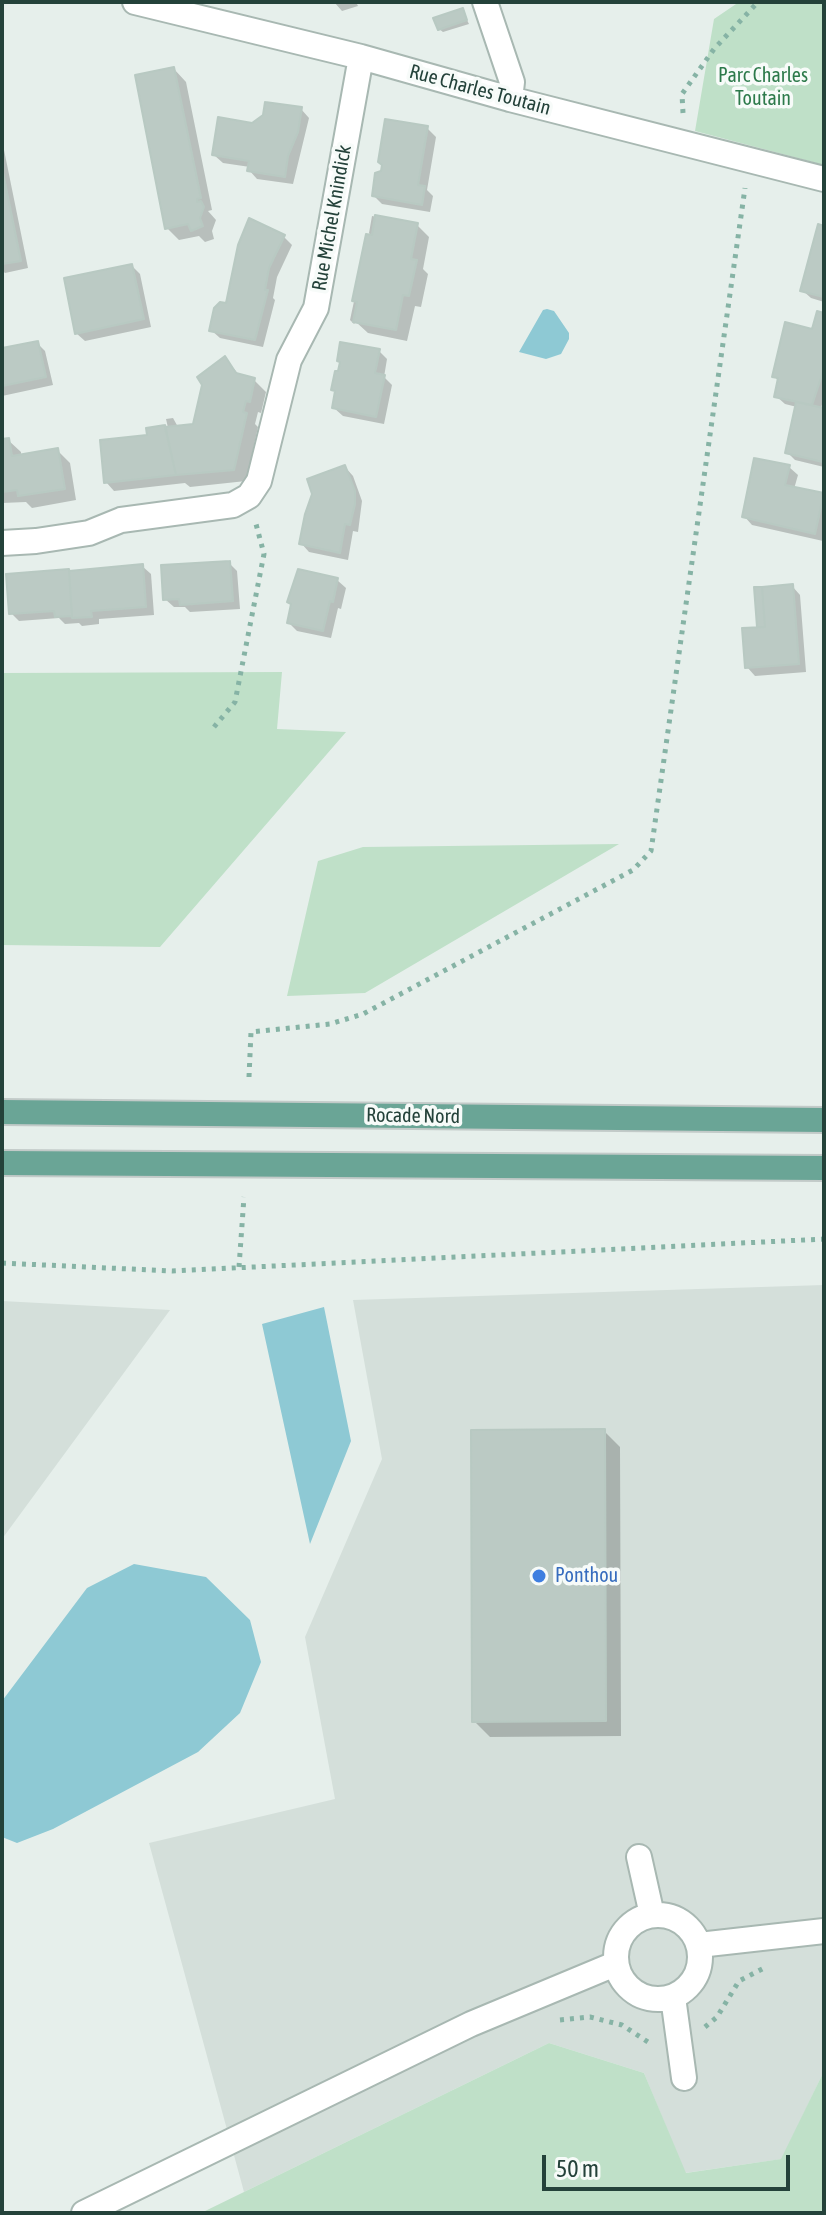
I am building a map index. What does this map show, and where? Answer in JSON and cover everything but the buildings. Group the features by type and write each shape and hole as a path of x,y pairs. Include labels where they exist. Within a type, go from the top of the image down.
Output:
{"main road":[{"name":"Rocade Nord","path":"2,1112 824,1120"},
{"path":"2,1163 824,1168"}],"street":[{"name":"Rue Charles Toutain","path":"135,2 361,57 510,99 824,179"},
{"path":"485,2 512,82 510,99"},
{"name":"Rue Michel Knindick","path":"249,496 259,481 289,360 316,308 361,57"},
{"path":"2,543 89,533 121,520 233,505 249,496"},
{"path":"639,1857 652,1915"},
{"path":"652,1915 676,1919 694,1935 699,1945 700,1958 693,1982 673,1997 661,2000 636,1994 619,1976 615,1964 615,1950 620,1937 628,1927 652,1915"},
{"path":"699,1945 824,1931"},
{"path":"84,2213 471,2024 615,1964"},
{"path":"673,1997 684,2078"}],"path":[{"path":"683,143 682,94 714,49 758,2"},
{"path":"249,1077 251,1032 330,1024 363,1014 633,870 651,851 749,160"},
{"path":"214,727 235,702 264,554 249,496"},
{"path":"239,1267 244,1197"},
{"path":"2,1263 172,1271 824,1239"},
{"path":"549,2021 590,2017 622,2025 649,2043 679,2042 717,2017 739,1981 768,1966"}],"shaded area":[{"path":"824,1285 824,2071 782,2159 685,2173 644,2073 549,2043 244,2192 149,1843 335,1799 305,1637 382,1459 353,1300"},
{"path":"2,1301 170,1310 2,1539"}],"green space":[{"name":"Parc Charles Toutain","path":"739,2 824,2 824,165 695,131 714,19"},
{"path":"282,672 277,729 346,732 160,947 2,945 2,673"},
{"path":"619,844 365,993 287,996 318,861 363,847"},
{"path":"549,2043 644,2073 686,2173 781,2159 824,2071 824,2213 201,2213"}],"water":[{"path":"543,310 554,311 569,333 561,354 546,359 519,352"},
{"path":"324,1307 351,1441 310,1544 262,1324"},
{"path":"134,1564 206,1577 250,1620 261,1662 240,1713 198,1752 53,1829 17,1843 2,1837 2,1701 87,1588"}],"place":[{"name":"Ponthou","path":"539,1576"}]}
